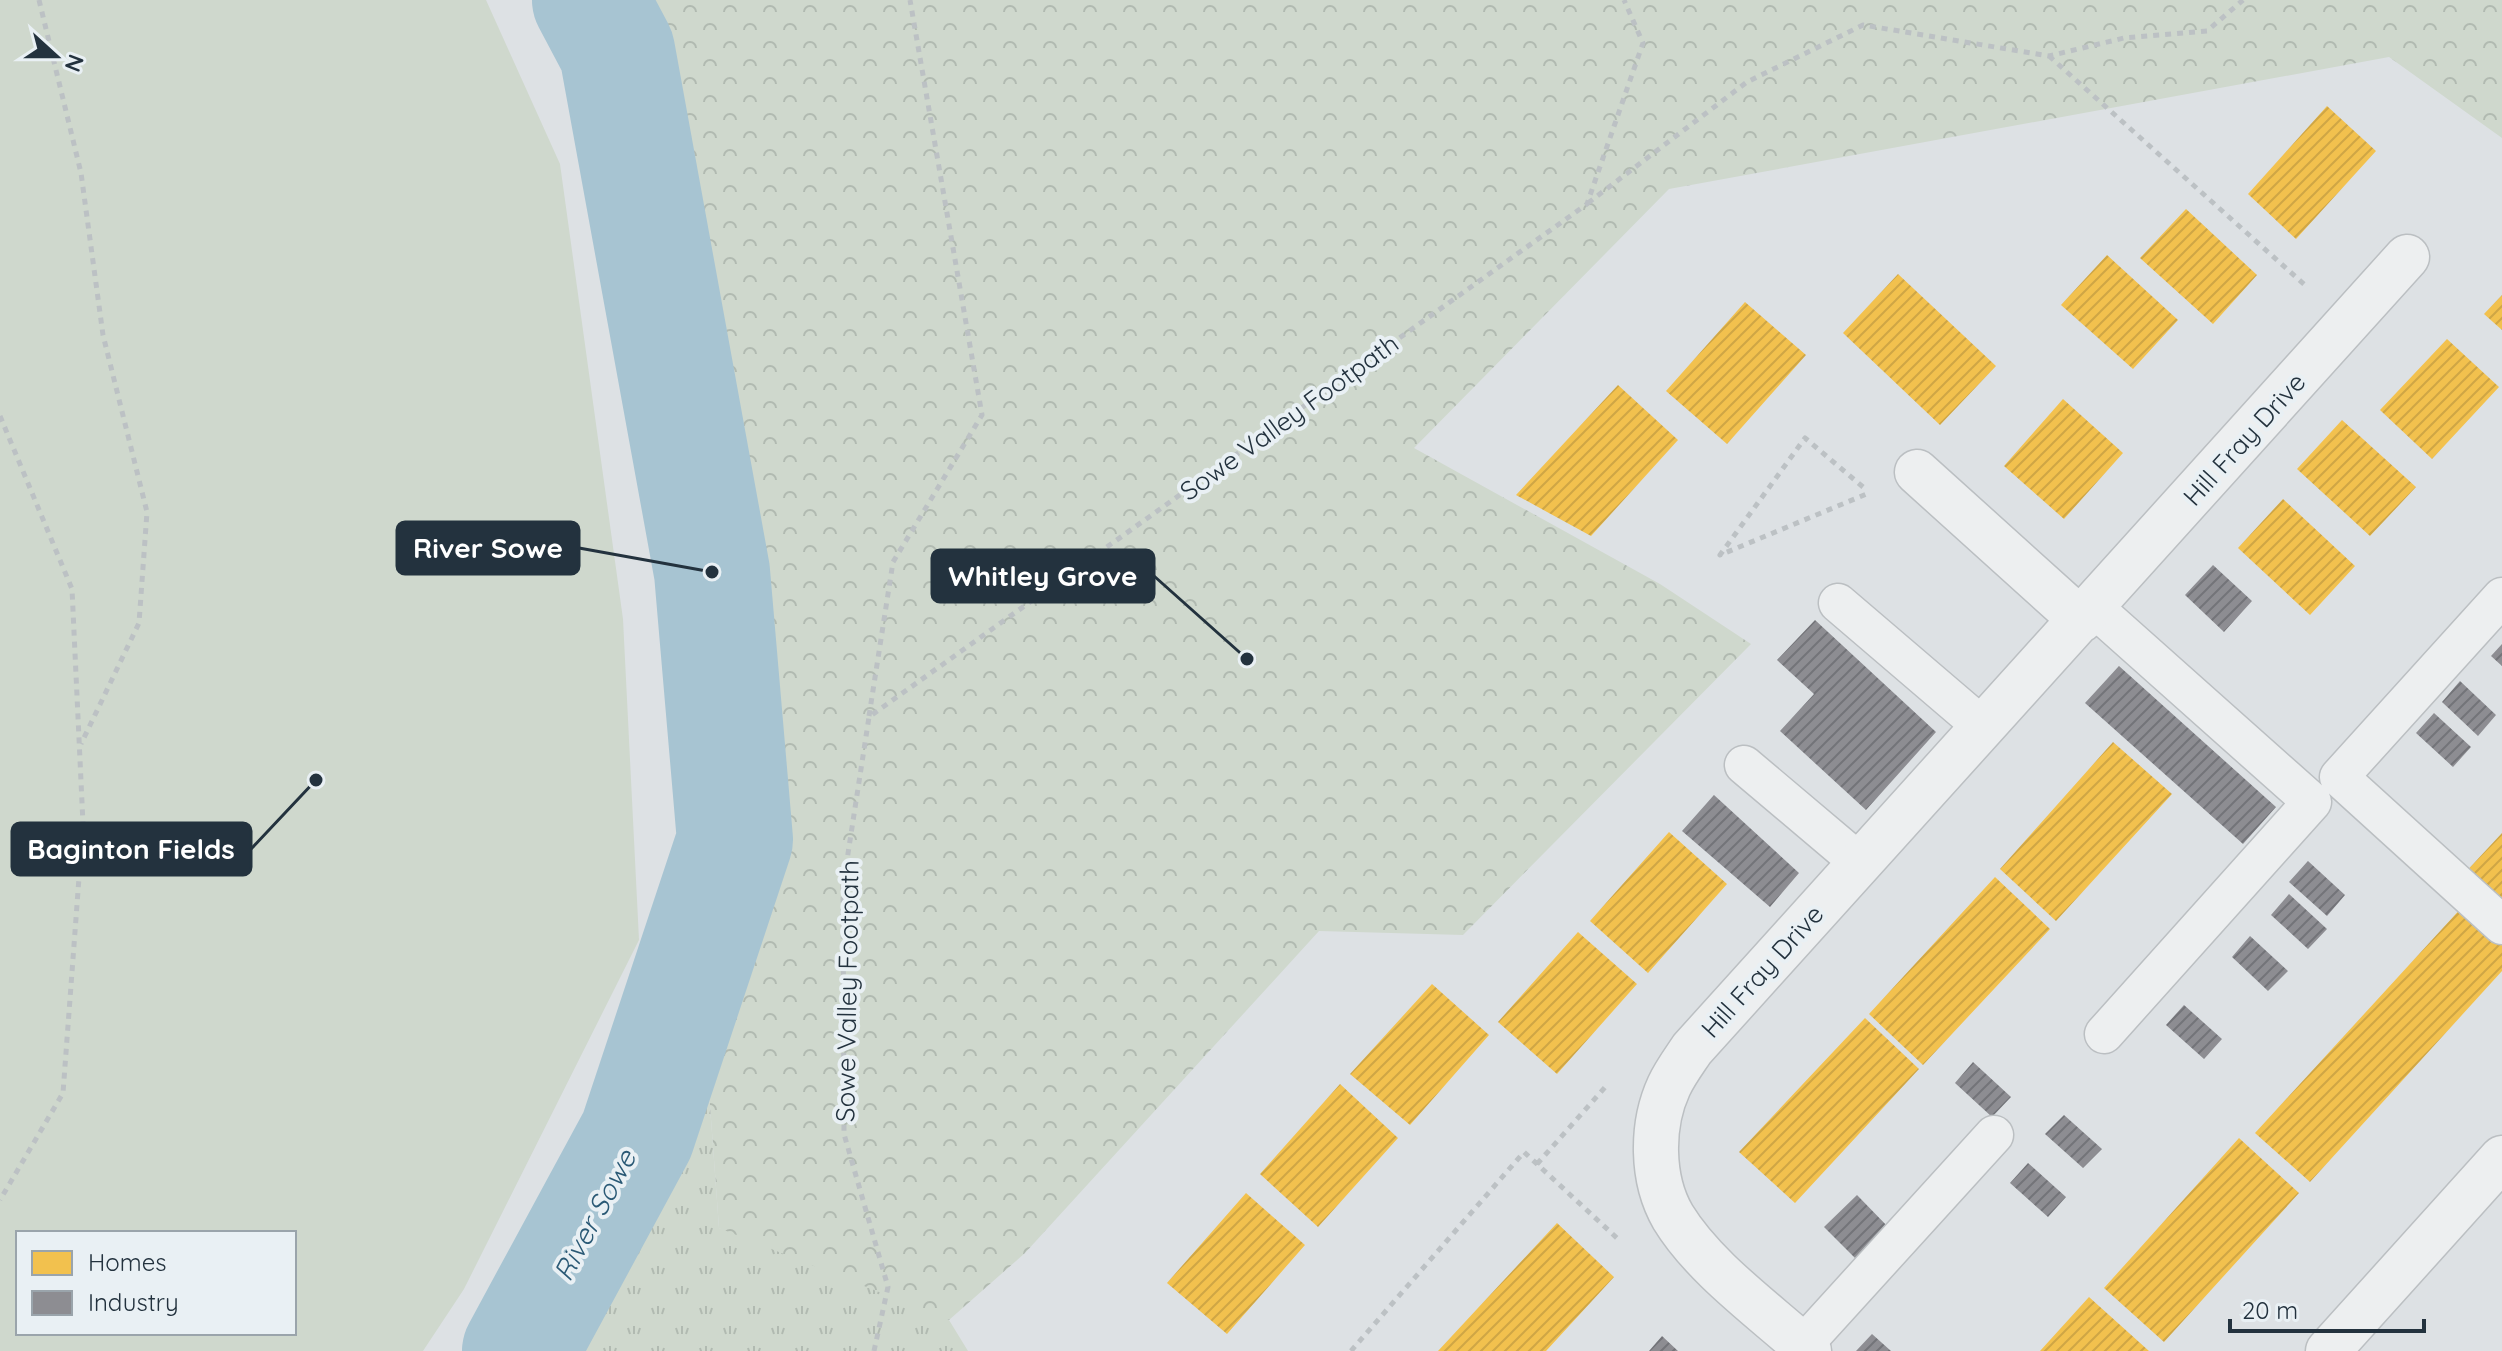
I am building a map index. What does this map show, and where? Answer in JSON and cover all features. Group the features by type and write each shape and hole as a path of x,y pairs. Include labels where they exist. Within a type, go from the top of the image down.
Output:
{"street":[{"name":"Hill Fray Drive","path":"1793,1345 1705,1257 1673,1217 1660,1187 1656,1154 1659,1119 1669,1087 1692,1049 2407,257"},
{"path":"1917,472 2087,614"},
{"path":"2328,1351 2502,1158"}],"lane":[{"path":"2104,1034 2502,597"},
{"path":"1838,603 1983,727"},
{"path":"2087,614 2326,789 2502,925"},
{"path":"1744,765 1860,863"},
{"path":"1793,1345 1994,1135"}],"path":[{"path":"39,0 81,173 103,335 147,512 139,623 80,745"},
{"path":"869,717 893,562 982,415 910,0"},
{"path":"1587,204 1643,43 1624,0"},
{"path":"2049,56 2124,38 2207,31 2243,0"},
{"name":"Sowe Valley Footpath","path":"874,1351 888,1287 844,1134 843,886 869,717 1587,204 1747,82 1863,25 2049,56"},
{"path":"2049,56 2347,323"},
{"path":"0,416 72,589 83,824 63,1093 0,1200"},
{"path":"1869,493 1805,438 1720,555 1869,493 1917,472"},
{"path":"1351,1351 1524,1152 1627,1247"}],"green space":[{"path":"0,0 486,0 560,164 623,619 639,940 464,1289 423,1351 0,1351"},
{"path":"611,0 2502,0 2502,138 2389,57 1669,189 1414,448 1660,584 1751,644 1463,935 1319,931 1025,1253 949,1320 841,1297 719,1228 709,1092 757,835 760,674 712,394 635,47"},
{"path":"709,1092 719,1228 949,1320 968,1351 575,1351"}],"building: Homes":[{"path":"2327,106 2376,151 2296,239 2248,194"},
{"path":"2186,209 2257,275 2213,324 2140,258"},
{"path":"2107,255 2178,320 2133,369 2061,305"},
{"path":"1898,274 1996,366 1940,425 1843,333"},
{"path":"2502,295 2502,330 2484,314"},
{"path":"1745,302 1806,355 1727,444 1666,391"},
{"path":"2447,339 2499,387 2432,459 2380,410"},
{"path":"1618,385 1678,440 1591,536 1516,495"},
{"path":"2063,399 2123,453 2064,519 2004,466"},
{"path":"2342,420 2416,487 2370,536 2297,469"},
{"path":"2283,499 2355,566 2310,615 2238,548"},
{"path":"2113,742 2172,794 2056,921 2000,869"},
{"path":"1669,832 1727,884 1648,973 1590,921"},
{"path":"2502,833 2502,912 2462,876"},
{"path":"1995,877 2050,929 1923,1065 1869,1014"},
{"path":"2464,905 2502,940 2502,971 2310,1182 2255,1133"},
{"path":"1578,932 1637,984 1557,1074 1498,1022"},
{"path":"1432,984 1489,1035 1410,1125 1350,1074"},
{"path":"1865,1018 1919,1069 1795,1203 1739,1152"},
{"path":"1340,1084 1398,1138 1318,1227 1260,1174"},
{"path":"2239,1138 2299,1193 2164,1342 2104,1288"},
{"path":"1246,1193 1305,1245 1227,1334 1167,1283"},
{"path":"1557,1223 1614,1277 1546,1351 1438,1351"},
{"path":"2089,1297 2149,1351 2040,1351"}],"building: Industry":[{"path":"2213,565 2252,601 2224,632 2185,595"},
{"path":"1815,620 1936,732 1866,810 1780,731 1814,694 1777,660"},
{"path":"2502,644 2502,666 2491,656"},
{"path":"2119,666 2276,807 2243,844 2085,703"},
{"path":"2460,681 2496,715 2478,736 2442,702"},
{"path":"2434,713 2471,747 2453,767 2416,733"},
{"path":"1714,795 1799,873 1770,907 1682,831"},
{"path":"2308,861 2345,895 2327,916 2289,882"},
{"path":"2289,894 2327,929 2308,949 2271,915"},
{"path":"2250,936 2288,971 2268,991 2232,957"},
{"path":"2184,1005 2222,1039 2204,1059 2166,1025"},
{"path":"1973,1062 2011,1097 1992,1117 1955,1083"},
{"path":"2064,1115 2102,1149 2083,1168 2045,1134"},
{"path":"2028,1163 2066,1197 2048,1217 2010,1183"},
{"path":"1857,1195 1891,1230 1859,1262 1824,1227"},
{"path":"1872,1334 1891,1351 1856,1351"},
{"path":"1662,1336 1678,1351 1649,1351"}],"waterway":[{"name":"River Sowe","path":"520,1351 637,1135 735,840 712,572 617,51 590,0"}],"place":[{"name":"River Sowe","path":"712,572"},
{"name":"Whitley Grove","path":"1247,659"},
{"name":"Baginton Fields","path":"316,780"}]}
